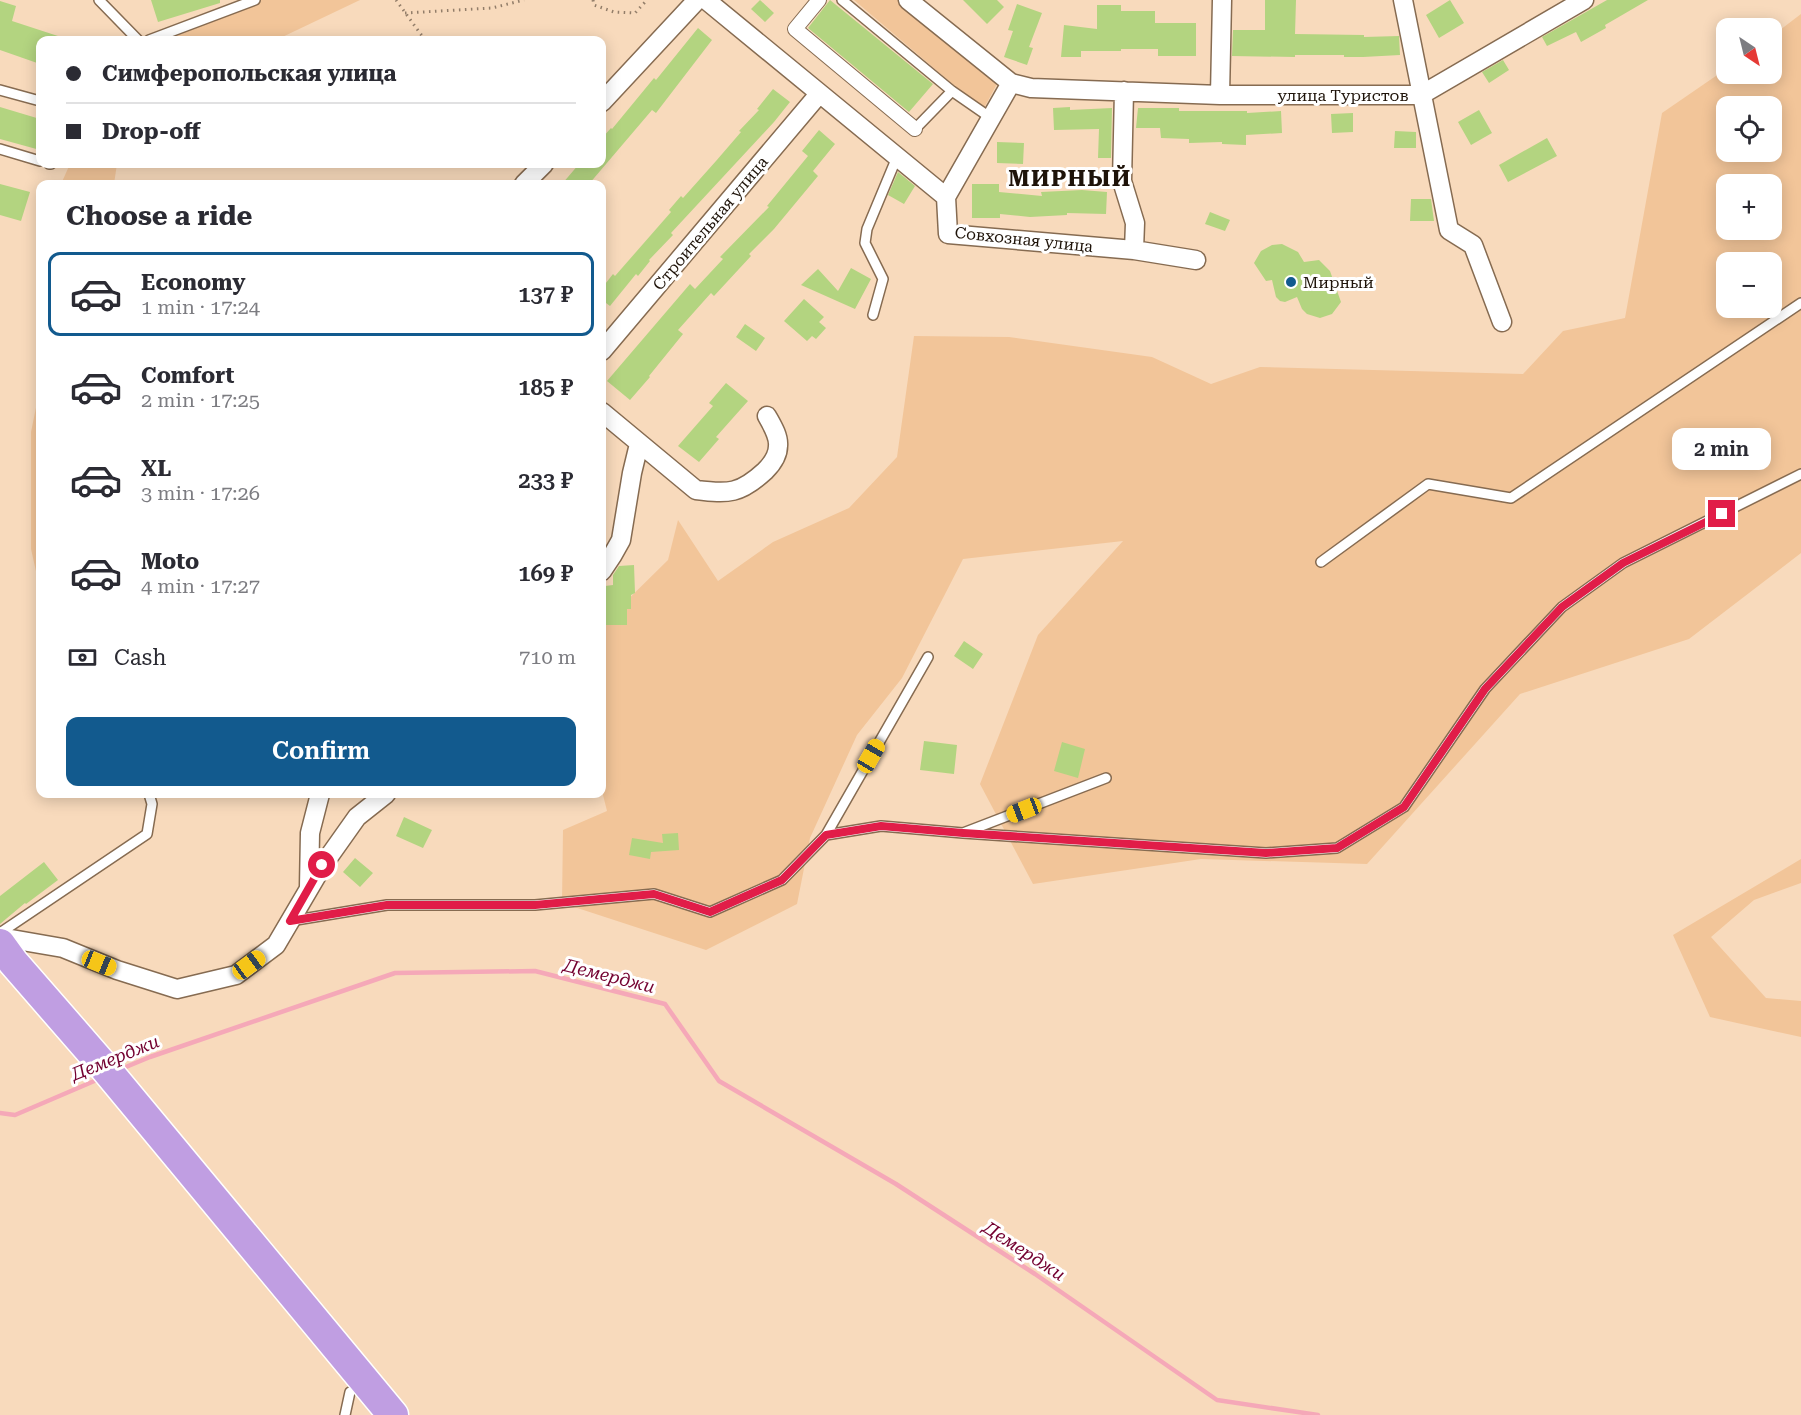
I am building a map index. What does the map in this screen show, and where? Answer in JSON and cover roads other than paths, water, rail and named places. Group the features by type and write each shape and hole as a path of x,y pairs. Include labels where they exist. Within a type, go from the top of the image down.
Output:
{"highway":[{"path":"0,944 104,1076 393,1415"},
{"path":"0,964 104,1076 210,1224 348,1403 370,1415"}],"street":[{"path":"606,98 697,0"},
{"path":"706,0 946,197 1011,83"},
{"path":"819,0 795,29 915,129"},
{"path":"1220,95 1222,0"},
{"path":"1402,0 1449,230 1473,245 1502,322"},
{"name":"улица Туристов","path":"912,1 1011,83 1031,88 1220,95 1421,95 1584,0"},
{"path":"1124,91 1122,181 1136,223 1134,250 1196,260"},
{"name":"Строительная улица","path":"606,346 821,95"},
{"path":"528,180 540,168"},
{"name":"Совхозная улица","path":"946,197 948,234 1134,250"},
{"path":"606,415 696,490 714,492 735,491 749,485 775,460 779,446 776,432 767,416"},
{"path":"606,565 621,540 639,444"},
{"path":"309,888 310,833 319,798"},
{"path":"0,935 63,948 117,970 177,989 236,975 276,945 322,865 357,817 382,798"}],"lane":[{"path":"99,0 134,36"},
{"path":"160,36 255,0"},
{"path":"842,0 952,91 991,118"},
{"path":"0,90 36,100"},
{"path":"915,129 952,91"},
{"path":"0,149 36,160"},
{"path":"873,315 883,279 865,243 867,229 897,157"},
{"path":"1321,562 1428,484 1511,498 1801,303"},
{"path":"826,835 881,826 1266,853 1337,848 1404,807 1485,689 1562,607 1623,563 1801,474"},
{"path":"290,921 387,905 535,905 654,894 710,912 782,880 826,835 928,657"},
{"path":"963,833 1106,778"},
{"path":"0,935 147,834 153,804 151,798"}],"waterway":[{"name":"Демерджи","path":"121,1069 395,973 535,971 665,1004 719,1081 896,1184 1035,1274 1217,1400 1318,1415"},
{"name":"Демерджи","path":"0,1113 15,1115 99,1079"}],"place":[{"name":"Мирный","path":"1291,282"}],"district":[{"name":"МИРНЫЙ","path":"1070,178"}]}
